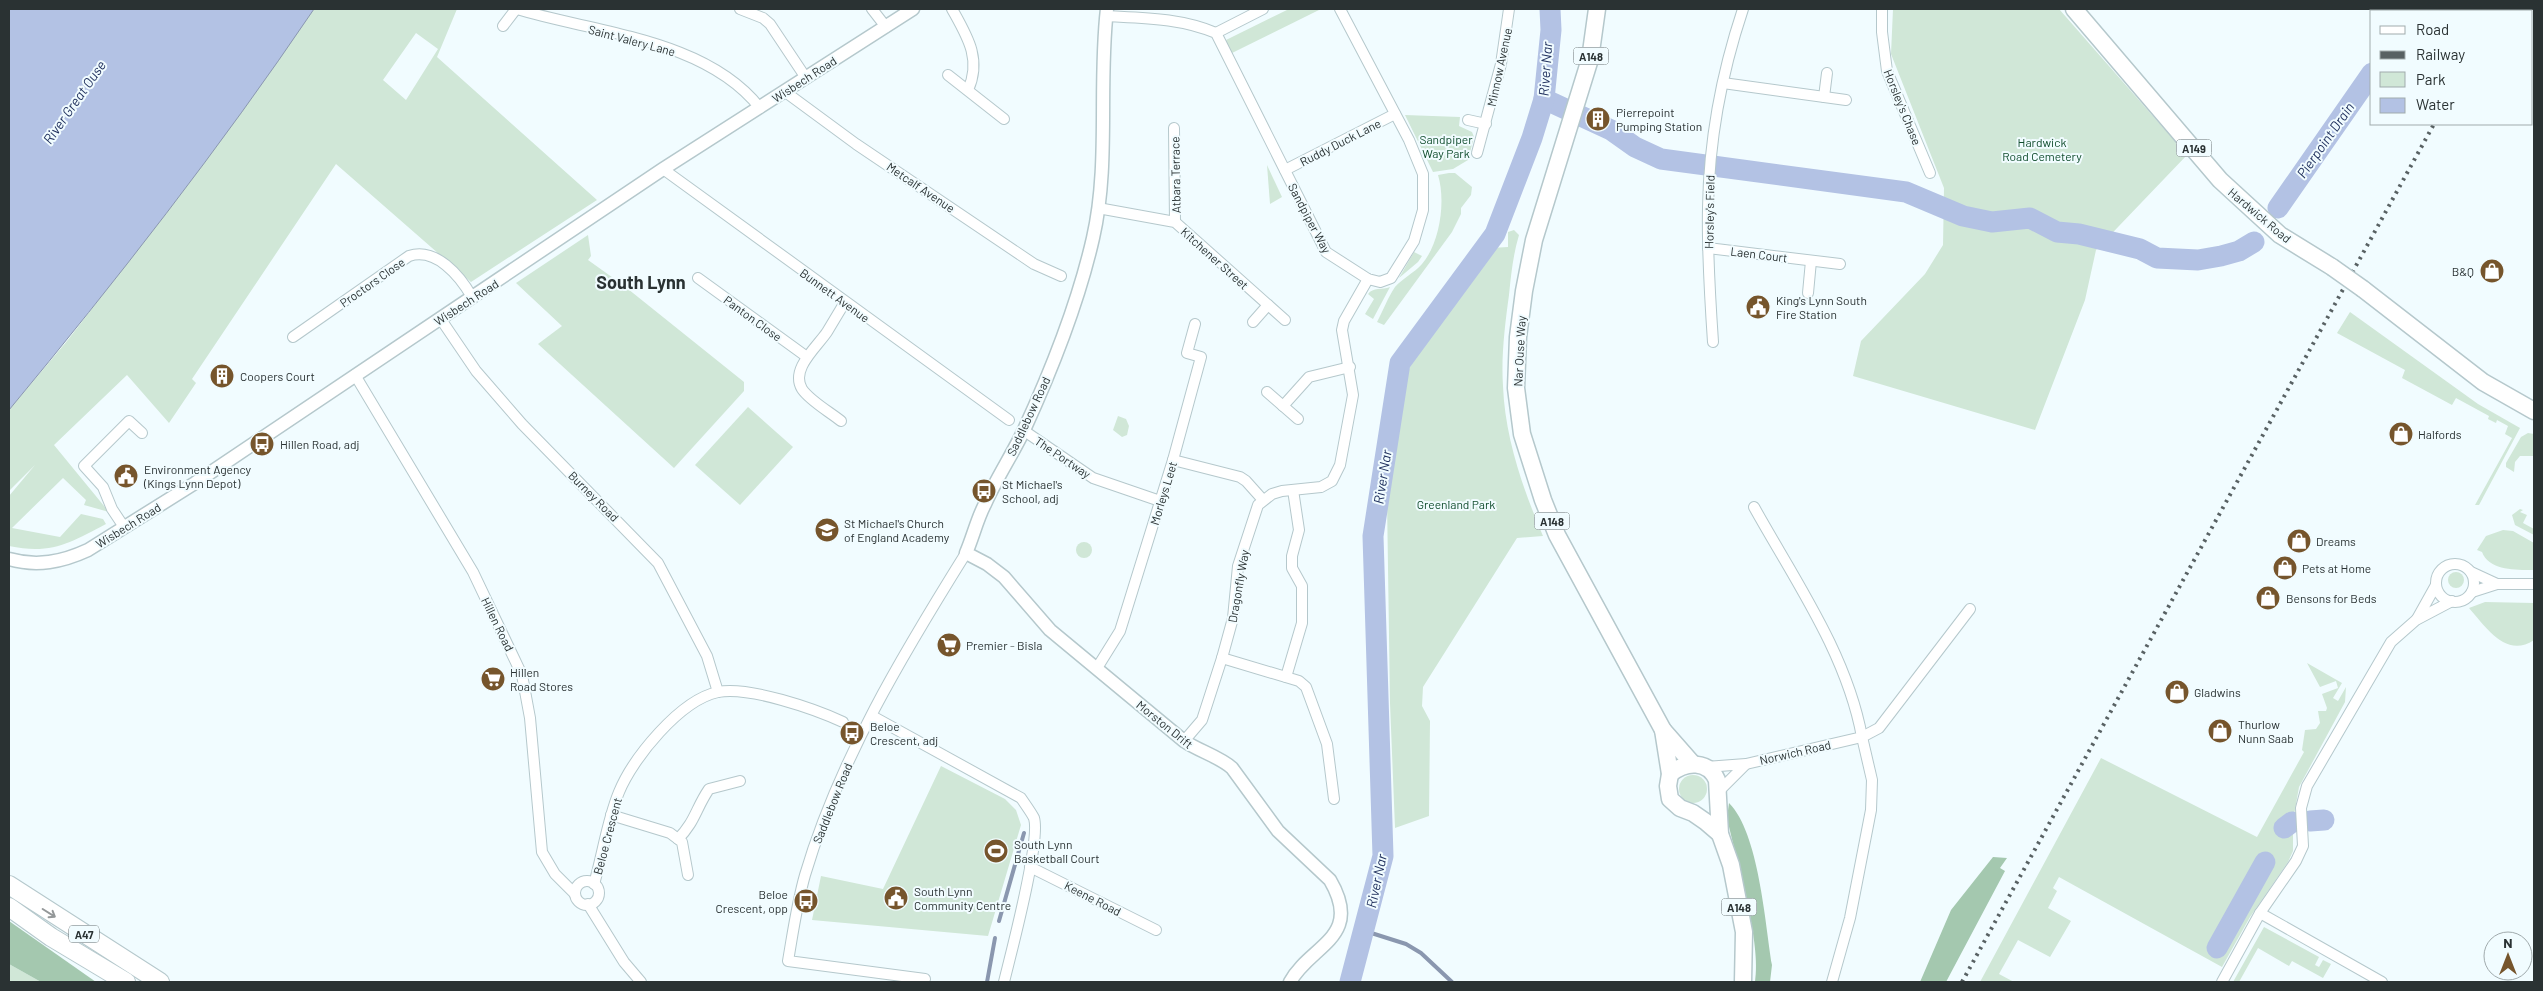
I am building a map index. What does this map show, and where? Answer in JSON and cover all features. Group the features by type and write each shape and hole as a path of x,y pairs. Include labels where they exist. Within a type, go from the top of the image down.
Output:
{"highway":[{"name":"A47","path":"9,885 160,982"},
{"name":"A47","path":"9,907 51,937 126,982"}],"main road":[{"name":"Nar Ouse Way","path":"1597,9 1590,59 1534,240 1524,291 1518,337 1516,388 1522,434 1543,500 1557,535 1663,730 1699,765 1714,773 1718,796 1720,834 1731,865 1744,932 1743,982"},
{"name":"Hardwick Road","path":"2074,9 2220,180 2280,235 2332,267 2483,382 2534,412"},
{"name":"Nar Ouse Way","path":"1663,730 1670,774 1668,786 1670,799 1680,808 1693,813 1720,834"},
{"path":"1670,774 1679,766 1699,765"},
{"path":"1693,813 1707,809 1718,796"}],"street":[{"name":"Saint Valery Lane","path":"503,26 517,9 551,19 658,44 684,53 738,84 760,108"},
{"path":"740,9 763,18 770,24 806,78"},
{"path":"872,9 886,27"},
{"name":"Wisbech Road","path":"9,559 33,563 70,559 124,527 195,483 663,169 912,9"},
{"path":"952,9 971,44 974,54 972,81 968,90"},
{"path":"1107,12 1194,24 1216,34 1263,9"},
{"name":"Minnow Avenue","path":"1476,153 1486,124 1503,56 1509,9"},
{"name":"Horsley's Field","path":"1713,342 1708,248 1709,175 1724,83 1743,9"},
{"name":"Horsley's Chase","path":"1882,9 1882,32 1887,71 1930,173"},
{"path":"1173,460 1240,477 1246,480 1263,500 1272,494 1321,487 1336,475 1340,465 1353,395 1350,367 1342,330 1344,321 1368,279 1380,282 1391,278 1414,241 1423,210 1423,174 1420,161 1342,10"},
{"name":"Saddlebow Road","path":"925,979 788,961 802,886 819,833 836,790 872,716 943,587 966,553 984,505 1023,430 1057,350 1082,281 1098,208 1107,12"},
{"name":"Sandpiper Way","path":"1216,34 1326,252 1368,279"},
{"path":"1824,97 1827,73"},
{"path":"948,75 1004,119"},
{"path":"1724,83 1846,100"},
{"name":"Metcalf Avenue","path":"784,92 856,144 1034,264 1061,276"},
{"name":"Ruddy Duck Lane","path":"1285,170 1395,114"},
{"path":"1468,120 1486,124"},
{"name":"Atbara Terrace","path":"1174,128 1175,222"},
{"name":"Bunnett Avenue","path":"663,169 1009,420"},
{"name":"Kitchener Street","path":"1098,208 1175,222 1285,320"},
{"name":"Laen Court","path":"1708,248 1840,264"},
{"name":"Proctors Close","path":"293,337 409,256 418,253 432,255 441,262 461,279 472,297"},
{"path":"1808,293 1811,261"},
{"name":"Panton Close","path":"698,278 807,358"},
{"path":"841,421 803,389 800,381 801,368 845,302"},
{"path":"1253,322 1268,305"},
{"name":"Burney Road","path":"440,318 476,371 522,424 658,563 707,656 718,692"},
{"name":"Morleys Leet","path":"1097,668 1120,631 1173,460 1201,357 1187,353 1196,324"},
{"path":"1283,406 1309,377 1350,367"},
{"name":"Hillen Road","path":"355,375 473,572 522,675 530,718 542,852 555,874 575,894 578,901 588,904 624,962 640,982"},
{"path":"1267,392 1298,419"},
{"path":"124,527 112,509 103,487 84,466 130,421 142,433"},
{"name":"The Portway","path":"1023,430 1093,478 1160,501"},
{"path":"1286,677 1302,623 1302,586 1292,568 1292,556 1299,530 1293,490"},
{"name":"Dragonfly Way","path":"1184,741 1202,720 1233,618 1238,566 1254,513 1263,500"},
{"path":"1754,507 1816,619 1849,685 1872,780 1871,810 1850,918 1832,982"},
{"name":"Morston Drift","path":"966,553 987,564 1004,577 1050,630 1184,741 1201,752 1225,762 1232,768 1278,831 1321,870 1336,890 1340,910 1336,933 1321,951 1299,968 1290,982"},
{"path":"2416,620 2436,585 2439,572 2450,564 2462,565 2471,572 2496,584"},
{"path":"2471,572 2474,582 2472,592"},
{"path":"2222,982 2260,913 2296,861 2303,846 2302,808 2312,776 2391,642 2416,620 2452,602 2463,600 2472,592 2496,584 2534,584"},
{"path":"2436,585 2442,596 2452,602"},
{"name":"Norwich Road","path":"1699,765 1746,764 1845,741 1879,728 1970,609"},
{"path":"1222,658 1299,681 1310,696 1327,744 1334,799"},
{"path":"718,692 766,697 802,705 843,722"},
{"name":"Beloe Crescent","path":"594,884 611,815 620,790 641,753 668,722 693,704 718,692"},
{"path":"872,716 1021,798 1034,819 1034,840 1030,866 1004,982"},
{"name":"Norwich Road","path":"1718,796 1746,764"},
{"path":"678,839 690,826 699,804 709,789 740,781"},
{"path":"611,815 670,833 682,842 688,875"},
{"name":"Keene Road","path":"1030,866 1156,930"},
{"path":"575,894 580,884 587,881 594,884 598,894 595,901 588,904"},
{"path":"2260,913 2382,982"}],"green space":[{"path":"314,9 457,9 437,57 597,200 471,282 336,164 192,379 196,383 169,423 127,375 54,445 109,512 84,505 86,500 63,478 12,528 60,537 81,514 103,519 106,524 60,546 37,549 9,546 9,496 35,465 9,491 9,410 67,341 190,182","holes":["416,33 438,49 406,100 383,80"]},
{"path":"1289,9 1321,9 1230,54 1226,40"},
{"name":"Hardwick Road Cemetery","path":"1893,9 2059,9 2187,155 2096,250 2085,300 2035,430 1853,376 1861,341 1925,274 1943,245 1944,188 1891,54"},
{"name":"Sandpiper Way Park","path":"1405,115 1460,117 1459,126 1472,132 1474,137 1468,160 1453,169 1433,172"},
{"path":"1267,165 1282,197 1270,204"},
{"path":"1455,173 1472,187 1471,195 1461,208 1461,214 1452,232 1384,325 1377,322 1395,287 1422,264 1433,245 1440,221 1441,209 1438,175"},
{"name":"Greenland Park","path":"1514,230 1519,235 1512,265 1504,341 1504,405 1516,463 1543,536 1517,538 1423,687 1422,706 1430,721 1429,816 1395,828 1390,703 1387,500 1406,377 1415,354 1491,248 1508,247 1508,232"},
{"path":"588,235 591,256 588,260 623,285 744,382 744,391 674,468 538,344 562,326 516,283"},
{"path":"1414,252 1422,256 1418,262 1399,278"},
{"path":"1390,287 1373,319 1365,314 1374,299 1368,294 1375,290"},
{"path":"2350,312 2478,404 2520,428 2479,505 2475,505 2512,438 2505,434 2508,426 2497,420 2496,423 2488,419 2489,416 2456,398 2452,405 2402,378 2405,370 2337,333"},
{"path":"748,407 793,447 740,505 695,465"},
{"path":"1118,416 1126,419 1129,426 1127,435 1122,437 1113,430"},
{"path":"2528,433 2534,434 2534,456 2520,456 2515,462 2514,472 2506,467 2506,463 2521,437"},
{"path":"2520,509 2523,510 2520,512 2527,515 2523,523 2534,529 2534,535 2515,525 2512,515"},
{"path":"2503,530 2513,531 2534,543 2534,570 2497,566 2491,563 2482,552 2477,550 2486,536"},
{"path":"1084,542 1090,544 1092,550 1090,556 1084,558 1078,556 1076,550 1078,544"},
{"path":"2453,572 2459,572 2464,577 2462,586 2453,588 2448,583 2448,577"},
{"path":"2485,602 2534,603 2534,640 2524,645 2514,646 2497,638 2469,608"},
{"path":"2307,663 2342,683 2333,698 2338,701 2346,687 2345,702 2299,787 2293,821 2293,851 2288,862 2250,917 2222,967 2059,877 2053,888 2057,891 2048,908 2071,921 2050,957 2018,940 1999,974 2014,982 1980,982 2101,758 2257,837 2304,752 2302,750 2305,730 2316,729 2320,723 2318,711 2326,711 2327,708 2322,694 2338,688 2336,681 2320,687"},
{"path":"941,766 1005,799 1016,810 1021,825 988,936 812,920 821,876 883,889"},
{"path":"1693,775 1703,779 1707,789 1703,799 1693,803 1683,799 1679,789 1683,779"},
{"path":"1729,803 1739,817 1754,856 1772,965 1770,982 1755,982 1756,965 1752,924 1727,818"},
{"path":"1993,857 2007,858 2000,868 2005,871 1946,982 1920,982 1951,910"},
{"path":"9,921 96,982 41,982 9,964"},
{"path":"2264,927 2319,957 2315,965 2319,967 2323,960 2331,964 2323,978 2292,961 2289,966 2258,948 2239,982 2233,982"},
{"path":"9,964 41,982 9,982"}],"water":[{"name":"River Great Ouse","path":"9,9 314,9 242,112 166,213 9,410"}],"waterway":[{"name":"River Nar","path":"1350,982 1383,856 1373,536 1400,363 1495,234 1532,138 1544,99 1551,30 1550,9"},
{"name":"Pierpoint Drain","path":"2278,208 2370,76"},
{"path":"1544,99 1611,130 1635,147 1661,159 1906,192 1963,216 1992,222 2030,218 2057,232 2079,234 2140,249 2157,258 2198,260 2239,251 2254,242"},
{"path":"2310,821 2324,820"},
{"path":"2284,828 2292,822"},
{"path":"999,921 1024,833"},
{"path":"2217,948 2265,862"},
{"path":"1365,931 1406,944 1421,953 1452,982"},
{"path":"987,982 995,938"}],"railway":[{"path":"1962,982 2433,125"}],"place":[{"name":"Pierrepoint Pumping Station","path":"1598,119"},
{"name":"B&Q","path":"2492,271"},
{"name":"King's Lynn South Fire Station","path":"1758,307"},
{"name":"Coopers Court","path":"222,376"},
{"name":"Halfords","path":"2401,434"},
{"name":"Hillen Road, adj","path":"262,444"},
{"name":"Environment Agency (Kings Lynn Depot)","path":"126,476"},
{"name":"St Michael's School, adj","path":"984,491"},
{"name":"St Michael's Church of England Academy","path":"827,530"},
{"name":"Dreams","path":"2299,541"},
{"name":"Pets at Home","path":"2285,568"},
{"name":"Bensons for Beds","path":"2268,598"},
{"name":"Premier - Bisla","path":"949,645"},
{"name":"Hillen Road Stores","path":"493,679"},
{"name":"Gladwins","path":"2177,692"},
{"name":"Thurlow Nunn Saab","path":"2220,731"},
{"name":"Beloe Crescent, adj","path":"852,733"},
{"name":"South Lynn Basketball Court","path":"996,851"},
{"name":"South Lynn Community Centre","path":"896,898"},
{"name":"Beloe Crescent, opp","path":"806,901"}],"district":[{"name":"South Lynn","path":"641,282"}]}
